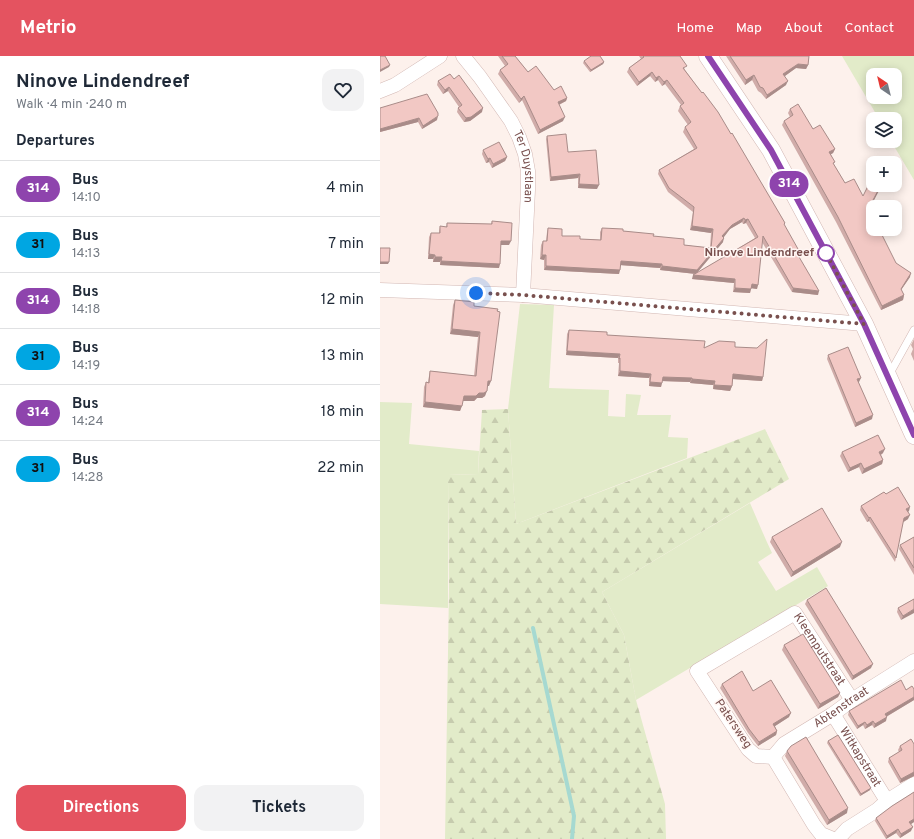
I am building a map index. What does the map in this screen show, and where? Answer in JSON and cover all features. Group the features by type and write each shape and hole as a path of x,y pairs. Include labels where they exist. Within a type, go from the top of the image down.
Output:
{"street":[{"path":"380,91 395,85 440,56"},
{"name":"Ter Duystlaan","path":"463,56 480,77 511,121 520,137 525,154 528,171 528,190 523,295"},
{"path":"708,56 771,150 864,324 914,435"},
{"path":"380,290 523,295 864,324"},
{"name":"Kleemputstraat","path":"697,671 796,613 852,700"},
{"name":"Abtenstraat","path":"773,757 784,744 834,714 852,700 914,662"},
{"name":"Patersweg","path":"697,671 748,749 756,756 773,757"},
{"name":"Witkapstraat","path":"834,714 887,801"},
{"path":"773,757 814,825 821,834 833,839"},
{"name":"Witkapstraat","path":"838,839 848,829 914,784"}],"lane":[{"path":"888,376 914,330"}],"green space":[{"path":"842,56 914,56 914,180 902,160 902,156 900,156 895,148 902,148 902,112 875,112 870,104 902,104 902,68 866,68 866,97"},
{"path":"520,304 554,305 549,388 609,390 608,416 625,417 626,394 641,395 637,415 671,415 668,437 688,438 687,458 516,524 508,409"},
{"path":"380,402 412,403 409,444 479,451 478,474 448,475 448,608 380,604"},
{"path":"508,409 516,524 765,429 789,479 602,592 624,635 636,700 665,804 666,839 445,839 449,589 448,475 478,474 482,410"},
{"path":"750,503 772,553 758,562 776,591 817,567 828,586 636,700 624,635 602,592"}],"building":[{"path":"380,56 385,56 390,65 380,70"},
{"path":"502,56 515,56 528,72 536,66 554,90 561,86 567,98 558,102 565,117 540,130 524,96 521,99 500,70 508,64"},
{"path":"591,56 600,56 604,62 591,70 584,61"},
{"path":"643,56 680,56 687,66 683,68 702,93 703,92 718,112 731,134 732,133 785,223 784,224 798,249 795,250 819,291 793,288 763,236 758,285 752,284 751,289 735,288 735,279 693,275 758,237 748,219 745,220 744,218 732,225 722,236 724,238 697,270 662,266 662,264 621,261 620,270 546,266 546,255 542,255 543,241 547,241 548,228 562,229 562,236 580,236 580,239 601,240 602,228 623,229 623,231 654,234 653,236 684,239 684,245 711,248 713,229 692,226 694,207 669,188 659,170 697,148 685,127 691,122 680,106 684,103 667,80 664,82 659,76 656,78 652,72 639,82 629,68 644,57"},
{"path":"730,56 809,56 808,65 798,64 783,74 788,81 767,95 763,88 760,87 754,75 746,80"},
{"path":"450,74 454,79 459,75 483,108 471,117 466,118 458,108 462,105 449,87 445,90 438,81"},
{"path":"427,94 438,113 438,116 423,126 419,118 380,129 380,108"},
{"path":"798,104 813,129 820,125 835,149 829,152 835,162 833,163 845,183 854,179 863,196 866,190 866,192 877,192 873,200 866,200 866,236 882,236 896,263 911,273 901,289 904,295 882,306 838,217 784,121 793,115 790,109"},
{"path":"566,134 568,152 596,150 599,185 579,184 580,174 551,177 547,136"},
{"path":"499,142 507,157 493,164 483,150"},
{"path":"492,221 512,223 511,241 501,241 500,264 441,261 442,257 435,257 435,255 429,254 431,233 440,233 440,226 447,227 447,223 492,224"},
{"path":"380,248 390,248 389,262 380,262"},
{"path":"455,300 474,302 474,306 498,309 497,311 500,312 491,381 488,381 487,391 484,393 479,393 476,396 464,396 462,406 425,402 426,382 429,383 430,371 476,376 480,332 452,329"},
{"path":"569,330 607,332 607,335 705,341 704,348 719,341 735,342 735,347 757,348 767,339 763,377 733,374 732,386 714,385 715,381 692,378 663,377 662,383 650,382 651,374 620,371 620,354 567,351"},
{"path":"848,347 861,378 857,379 873,415 856,423 828,355"},
{"path":"878,435 885,449 879,452 883,460 864,469 861,463 850,468 842,452"},
{"path":"898,487 910,507 906,509 910,515 904,518 896,558 870,517 869,518 861,506 884,492 886,494"},
{"path":"822,508 842,542 793,572 772,537"},
{"path":"914,537 914,568 900,545"},
{"path":"826,588 873,664 853,676 807,600"},
{"path":"914,599 914,609 903,616 898,608"},
{"path":"803,634 840,693 820,704 784,645"},
{"path":"742,671 753,691 771,680 791,713 773,724 777,731 759,742 749,729 722,684"},
{"path":"901,680 906,690 912,686 914,689 914,697 885,714 887,717 875,724 873,721 867,725 865,722 858,726 849,711"},
{"path":"838,735 871,788 861,794 828,741"},
{"path":"806,737 848,808 829,820 787,751 791,746"},
{"path":"911,739 914,744 914,772 901,779 889,758 902,750 900,746"},
{"path":"914,792 914,819 909,822 913,827 901,834 898,829 887,836 876,818"}],"waterway":[{"path":"533,628 574,816 572,839"}],"bus line":[{"name":"314","path":"708,56 771,150 864,324 914,435"}],"place":[{"name":"Ninove Lindendreef","path":"826,253"}],"route":[{"path":"476,293 523,295 864,324 826,253"}]}
